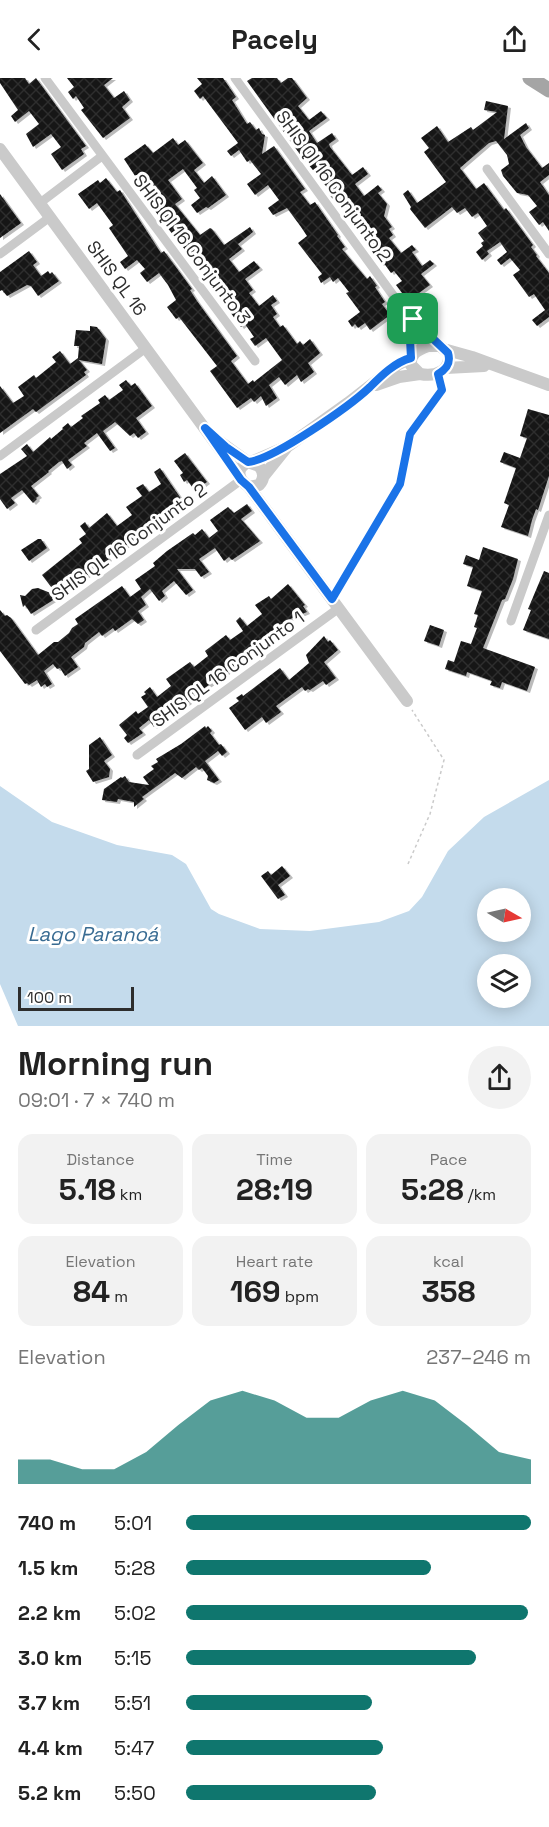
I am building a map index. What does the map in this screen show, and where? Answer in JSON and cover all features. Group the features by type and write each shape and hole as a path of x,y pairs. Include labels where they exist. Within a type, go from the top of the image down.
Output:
{"main road":[{"path":"530,78 549,90"}],"street":[{"name":"SHIS QI 16 Conjunto 3","path":"45,78 255,361"},
{"name":"SHIS QI 16 Conjunto 2","path":"235,78 406,313 443,348"},
{"name":"SHIS QL 16","path":"0,149 407,701"},
{"path":"40,203 102,156"},
{"path":"487,170 549,254"},
{"path":"0,254 50,217"},
{"name":"SHIS QI 16 Conjunto 2","path":"406,313 410,328 411,357"},
{"path":"288,446 254,487 243,480 241,466 288,446 397,365 428,346 443,348 549,385"},
{"path":"0,456 146,348"},
{"path":"442,371 449,361 443,348"},
{"path":"411,357 412,367 420,374"},
{"path":"370,387 399,377 474,365 495,366"},
{"name":"SHIS QL 16","path":"205,428 226,447 250,462"},
{"path":"250,462 256,463 261,468 262,480"},
{"name":"SHIS QL 16 Conjunto 2","path":"36,630 243,480"},
{"name":"SHIS QL 16","path":"262,480 270,516"},
{"path":"511,621 549,515"},
{"name":"SHIS QL 16 Conjunto 1","path":"137,755 336,604"}],"path":[{"path":"336,604 400,484 410,434 442,390 442,371"},
{"path":"407,701 444,760 430,814 408,864"}],"water":[{"name":"Lago Paranoá","path":"549,780 549,1026 18,1026 0,984 0,786 52,822 117,845 172,855 186,864 211,909 260,929 310,931 379,922 409,911 422,897 448,851 484,817"}],"building":[{"path":"0,78 25,78 29,84 36,78 86,146 81,149 84,154 62,170 51,154 61,147 51,134 33,147 26,134 39,124 29,111 15,122 11,116 18,110 0,83"},
{"path":"67,78 113,78 104,85 114,98 124,91 130,100 122,107 130,118 103,138 81,110 84,108 76,96 73,99 68,92 74,87"},
{"path":"197,78 223,78 236,97 232,100 247,124 250,122 256,130 259,128 265,135 262,154 274,146 305,189 300,192 310,205 315,202 345,247 342,249 367,279 370,276 377,286 375,287 385,302 382,304 390,315 370,330 365,323 358,328 355,324 352,327 348,321 360,312 338,278 333,282 330,277 321,283 318,277 322,274 298,243 307,236 287,208 273,215 268,208 279,200 268,185 255,195 247,184 261,174 250,160 247,162 239,150 231,156 227,151 238,143 203,96 200,99 194,91 202,84"},
{"path":"252,78 277,78 281,83 292,78 307,98 298,106 309,120 321,111 327,118 309,131 317,143 332,133 336,139 329,144 330,147 352,175 363,167 368,174 355,184 364,196 378,185 382,190 378,193 387,204 384,216 392,227 389,229 393,235 389,238 401,253 412,245 416,250 412,252 422,266 430,260 434,264 421,274 430,285 408,301 396,285 402,281 394,271 391,273 383,262 381,264 369,247 371,246 358,227 363,223 354,212 349,216 340,203 338,205 328,193 330,191 299,153 247,81"},
{"path":"486,101 508,106 504,139 526,123 529,128 520,135 526,147 542,168 549,163 549,175 540,182 549,195 549,231 543,222 539,225 529,212 537,206 528,195 517,193 503,176 501,170 509,164 507,155 496,141 489,143 460,168 476,189 484,183 504,210 506,208 533,245 531,247 536,256 549,273 549,317 537,326 532,320 545,310 534,294 529,297 513,275 520,270 510,258 501,265 497,260 507,252 500,242 487,251 489,254 482,260 476,252 483,246 481,243 484,241 478,233 487,226 478,213 472,217 465,208 457,213 452,207 425,228 410,209 403,194 408,190 417,203 446,182 424,152 429,148 421,138 437,126 448,142 471,127 473,130 497,112 484,110"},
{"path":"173,138 178,145 185,140 203,163 194,170 204,183 212,176 226,195 197,213 191,205 200,198 194,190 197,188 183,169 168,180 182,199 175,204 200,235 210,228 224,245 250,227 253,232 238,244 242,249 229,259 239,272 254,261 260,268 245,279 253,290 249,293 259,306 273,295 277,301 271,305 277,314 273,317 280,327 283,325 297,344 300,341 303,345 310,339 320,353 308,363 314,372 301,382 297,375 285,385 279,377 269,385 277,398 266,406 261,396 254,402 251,398 237,408 210,371 217,366 179,317 176,319 167,307 176,300 168,285 159,273 147,282 140,273 145,269 137,260 125,269 120,262 128,256 109,228 113,225 97,203 89,209 78,194 98,180 100,183 106,178 117,192 120,190 161,253 164,251 173,263 237,356 231,361 248,384 253,380 254,382 282,360 266,338 255,346 250,339 254,337 245,324 241,327 183,247 191,241 179,240 173,235 135,184 139,182 124,159 145,144 153,153"},
{"path":"0,194 21,223 0,238"},
{"path":"29,251 37,262 33,265 41,276 48,271 50,274 52,272 59,281 38,296 31,286 27,285 7,296 2,290 0,291 0,272"},
{"path":"90,326 97,327 106,339 102,364 79,360 87,370 84,372 86,375 36,412 33,409 0,433 0,386 13,403 24,396 18,387 34,375 36,378 56,362 52,357 60,351 70,364 78,358 79,346 74,346 76,330 90,331"},
{"path":"126,380 131,386 135,383 152,406 136,418 146,432 138,438 134,433 130,436 115,422 103,431 115,448 110,451 97,433 84,443 87,446 68,460 72,465 67,469 62,461 59,462 31,486 39,496 33,503 22,490 11,498 15,503 7,509 0,499 0,474 27,456 21,449 27,444 33,452 68,423 71,427 83,418 81,416 100,403 98,400 105,395 109,400 123,390 119,385"},
{"path":"528,409 549,415 549,476 528,536 501,527 509,505 504,503 516,468 500,462 504,452 520,458 527,438 520,436"},
{"path":"185,453 207,482 195,491 187,480 184,482 180,475 183,473 174,461"},
{"path":"160,468 184,503 173,511 170,507 157,517 160,521 123,548 118,542 106,550 105,554 109,559 104,563 101,559 90,567 93,571 77,583 71,576 62,583 67,590 58,597 31,614 25,605 23,607 20,595 25,596 32,589 38,588 58,596 42,575 82,543 79,539 86,534 80,526 85,522 89,528 107,513 117,526 132,515 126,507 142,496 136,488 143,484 149,492 161,484 154,472"},
{"path":"247,504 252,511 241,519 260,541 232,560 229,557 224,561 215,548 199,559 209,572 201,577 195,569 177,569 193,590 186,595 174,581 162,591 165,596 159,601 150,589 141,597 146,605 138,611 144,620 138,624 132,619 115,631 113,628 102,636 99,632 71,657 78,667 65,676 60,668 57,669 53,664 44,671 52,684 47,687 45,684 41,687 37,680 29,685 25,684 0,651 0,610 5,616 11,618 38,655 69,633 78,624 75,619 122,586 130,597 141,589 135,580 155,566 153,563 167,551 202,529 209,538 218,531 210,520 228,507 234,513"},
{"path":"41,539 47,548 29,561 21,550"},
{"path":"483,547 518,559 513,579 483,648 535,667 527,691 502,682 500,688 490,685 492,681 467,672 466,676 445,669 448,660 454,662 461,641 471,644 477,628 474,627 478,615 474,614 482,591 467,586 473,567 463,564 466,555 479,560"},
{"path":"544,571 549,573 549,639 523,630 531,610 528,609"},
{"path":"288,584 305,605 303,606 307,612 288,620 291,624 286,628 284,626 271,636 271,640 266,645 262,640 248,650 250,653 226,673 187,698 189,702 154,727 149,720 139,728 143,733 128,743 124,738 127,735 119,725 136,711 138,714 148,707 141,697 146,694 144,692 150,687 157,697 171,686 166,679 190,662 194,667 208,656 205,651 226,635 230,640 243,631 236,621 240,617 247,626 262,614 255,605 269,596 271,599"},
{"path":"430,625 444,630 439,646 424,641"},
{"path":"324,636 338,650 324,662 336,678 326,685 323,681 310,690 305,691 302,687 276,706 281,712 266,723 262,717 245,730 229,708 239,701 236,698 242,694 243,696 280,668 289,680 309,663 306,655"},
{"path":"205,726 206,728 208,726 212,731 210,733 227,752 222,756 218,751 205,761 219,780 214,783 207,780 208,776 202,768 199,770 196,767 182,778 175,773 142,797 144,799 134,807 134,802 118,799 117,802 102,800 104,789 121,777 125,776 129,782 149,785 143,777 154,769 151,766 158,762 156,759"},
{"path":"100,737 112,755 104,761 110,769 109,777 93,782 86,771 89,769 89,745"},
{"path":"282,866 290,876 278,885 285,895 278,899 261,876 268,871 271,875"}],"route":[{"path":"406,313 413,319 447,350 449,361 446,368 438,374 442,390 410,434 400,484 332,599 249,487 241,480 205,428 226,447 248,462 288,446 348,404 397,365 411,358 410,328 406,313"}]}
